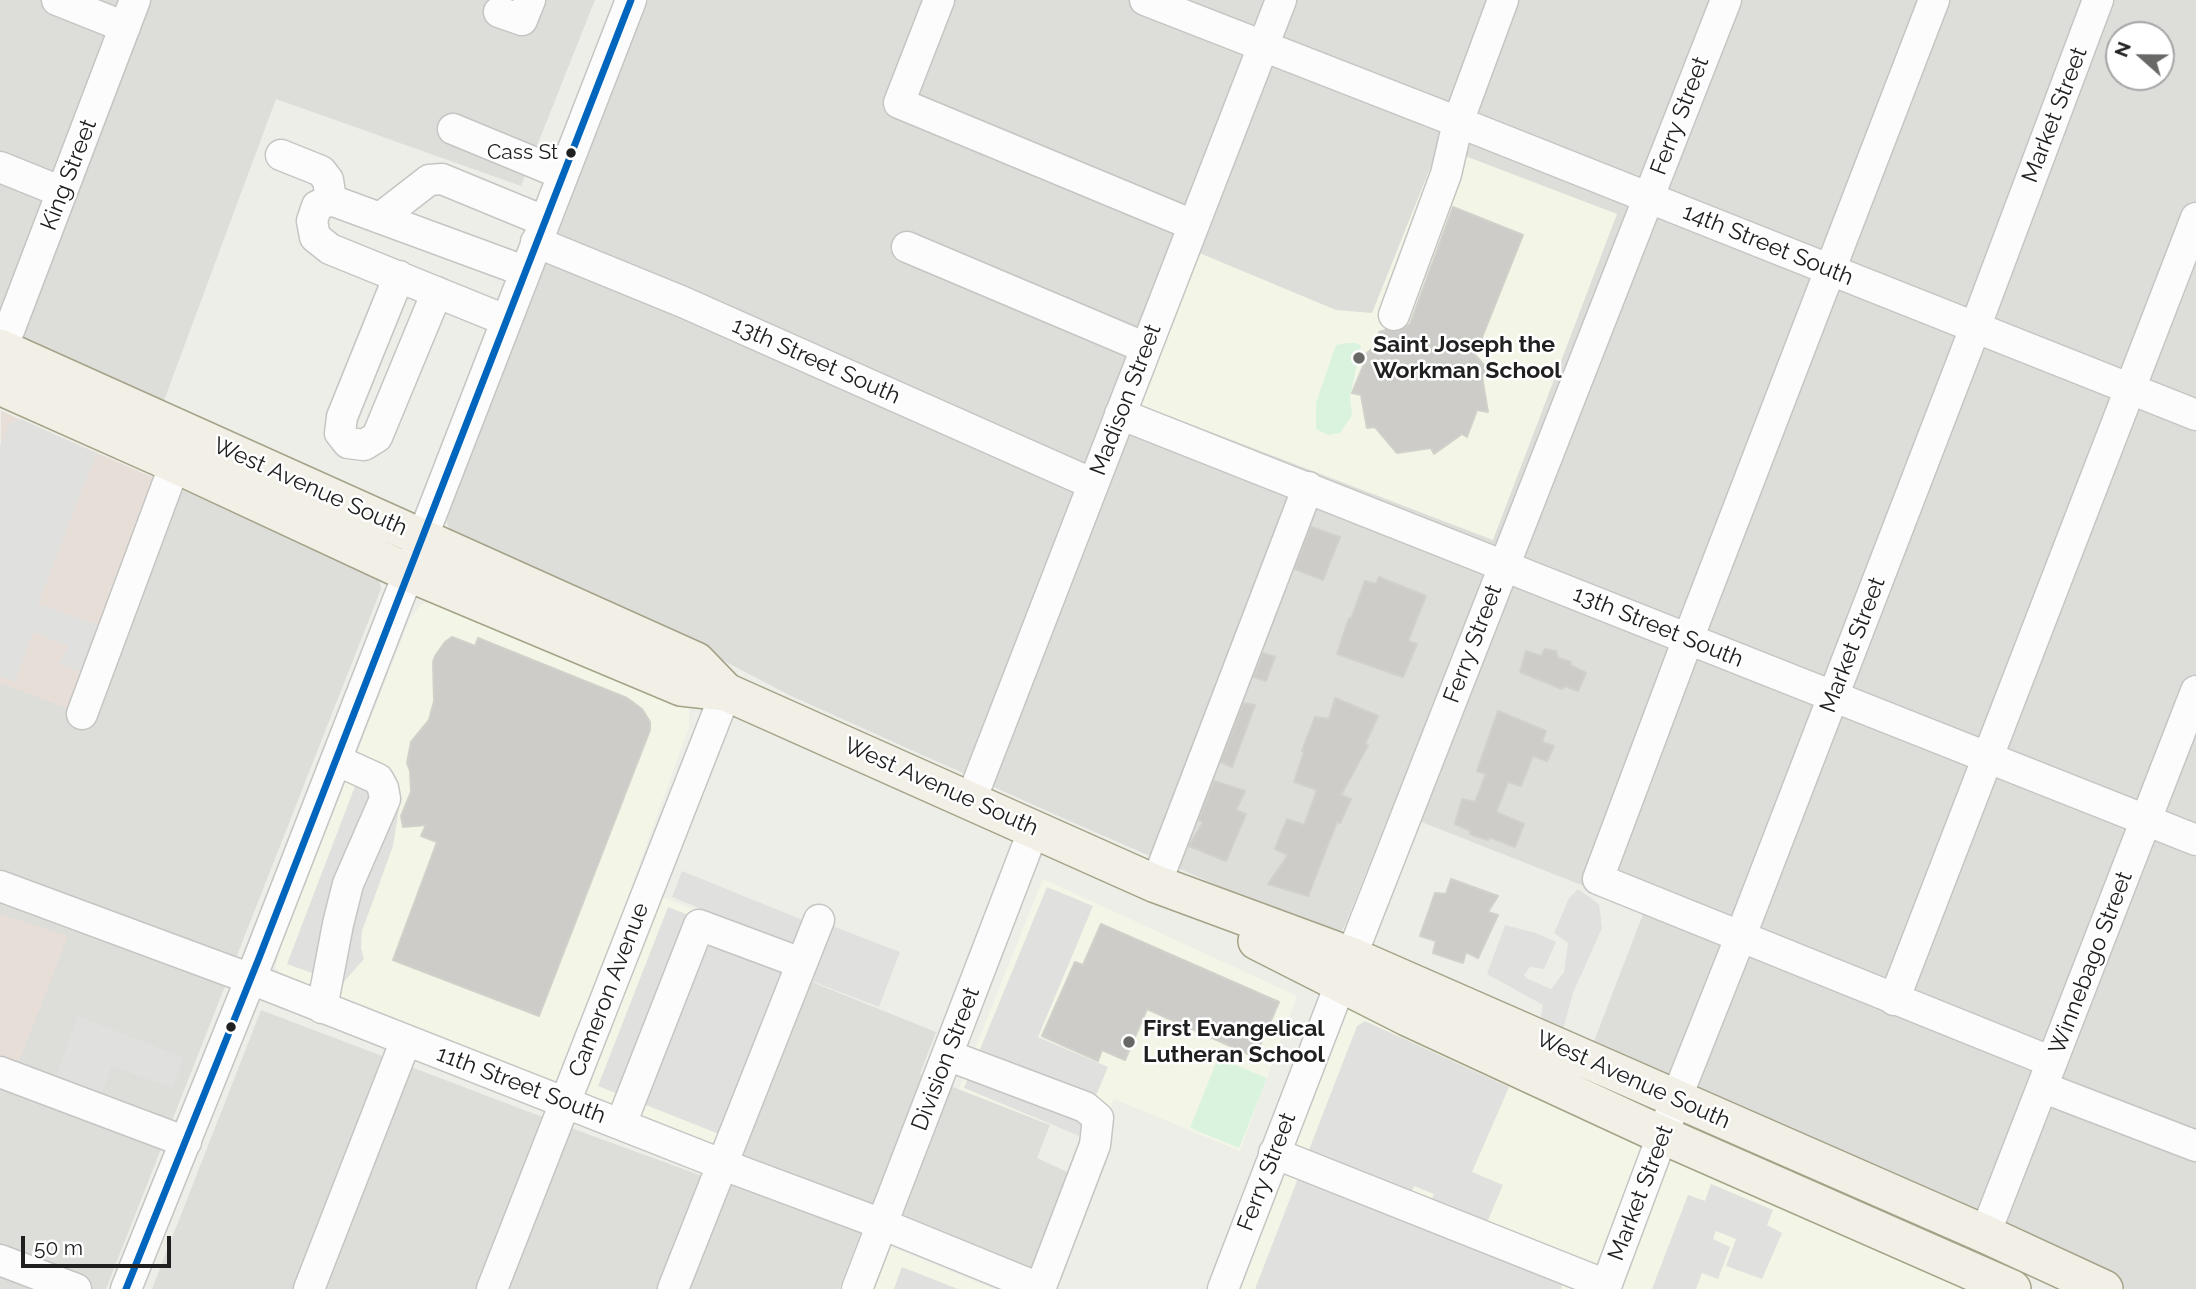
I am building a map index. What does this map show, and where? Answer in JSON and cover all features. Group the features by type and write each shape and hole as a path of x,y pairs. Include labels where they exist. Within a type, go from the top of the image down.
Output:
{"main road":[{"name":"West Avenue South","path":"1,349 696,662 726,692"},
{"name":"West Avenue South","path":"0,386 407,572 681,687 726,692 971,800 1345,970 1662,1135 2012,1289"},
{"name":"West Avenue South","path":"1345,970 1676,1099 2105,1289"}],"street":[{"path":"57,0 130,13"},
{"path":"499,12 522,20 530,0"},
{"path":"126,1289 251,979 631,0"},
{"path":"939,0 899,103 1193,225"},
{"name":"14th Street South","path":"1145,0 1458,121 2196,415"},
{"name":"Madison Street","path":"971,800 1281,0"},
{"path":"1394,315 1446,174 1458,121 1503,0"},
{"name":"Ferry Street","path":"1223,1289 1345,970 1726,0"},
{"path":"1934,0 1598,880 1894,1000 2196,1146"},
{"name":"Market Street","path":"1605,1287 1975,328 2098,0"},
{"name":"King Street","path":"1,349 130,13"},
{"path":"453,129 562,174"},
{"path":"281,155 321,171 328,180 331,200"},
{"path":"0,167 62,192"},
{"name":"13th Street South","path":"380,218 429,180 442,178 540,231 683,302 1093,484"},
{"path":"505,320 330,249 315,237 312,220 317,206 331,200 524,271"},
{"path":"1894,1000 2196,218"},
{"path":"907,247 1146,348"},
{"path":"399,276 361,355 342,417 340,433 348,443 364,445 377,437 436,292"},
{"name":"13th Street South","path":"1121,414 2196,840"},
{"path":"82,714 175,464"},
{"path":"1156,884 1308,487"},
{"name":"Winnebago Street","path":"1984,1234 2196,691"},
{"name":"Cameron Avenue","path":"492,1289 726,692"},
{"path":"322,1008 348,884 385,799 378,779 336,760"},
{"name":"Division Street","path":"857,1289 1034,829"},
{"name":"11th Street South","path":"0,886 251,979 721,1164 882,1224 1040,1289"},
{"path":"673,1289 819,920"},
{"path":"621,1124 699,925 801,963"},
{"path":"309,1289 405,1040"},
{"path":"947,1055 1084,1107 1098,1118 1095,1145 1040,1289"},
{"path":"0,1072 186,1142"},
{"path":"1274,1153 1605,1287"},
{"path":"0,1260 76,1289"}],"shaded area":[{"path":"0,0 595,0 521,186 276,99 162,406 0,335"},
{"path":"648,0 2196,0 2196,1289 2126,1289 1591,1049 1650,896 1590,870 1584,886 1391,810 1346,923 1342,930 1334,933 1322,931 789,695 707,652 450,534 446,518"},
{"name":"Saint Joseph the Workman School","path":"1439,146 1617,214 1493,540 1138,404 1197,252 1336,310 1372,313"},
{"path":"1,411 175,487 82,714 0,683"},
{"path":"21,419 96,454 38,604 102,626 86,674 59,664 68,646 33,632 15,682 0,676 0,447 9,424"},
{"path":"175,487 340,554 379,577 381,589 106,1289 0,1289 0,682"},
{"path":"432,601 683,702 689,707 689,727 632,885 798,951 720,1146 279,972 276,966 281,946 410,619 422,604"},
{"path":"365,760 384,765 396,780 401,796 393,846 362,931 361,948 364,959 342,984 287,964"},
{"path":"682,871 803,920 792,946 672,897"},
{"name":"First Evangelical Lutheran School","path":"1043,879 1297,996 1240,1151 1114,1099 1095,1142 959,1089"},
{"path":"1047,887 1093,906 1038,1037 1108,1067 1079,1136 964,1088"},
{"path":"1578,889 1599,904 1602,928 1573,993 1562,1033 1540,1023 1543,1005 1487,974 1505,925 1536,933 1556,942 1544,969 1530,967 1524,975 1551,989 1564,972 1568,943 1554,933 1569,898"},
{"path":"668,907 789,954 719,1134 598,1086"},
{"path":"0,914 68,936 15,1072 0,1066"},
{"path":"822,922 900,952 879,1007 801,977"},
{"path":"802,978 936,1032 920,1074 1050,1125 1037,1158 1076,1176 1040,1272 871,1206 839,1289 152,1289 261,1010 722,1183"},
{"path":"1349,1008 1977,1289 1239,1289"},
{"path":"78,1016 184,1058 172,1088 112,1066 99,1101 53,1084"},
{"path":"1365,1021 1509,1087 1472,1172 1503,1185 1483,1232 1426,1212 1434,1194 1414,1186 1404,1213 1565,1276 1561,1289 1255,1289 1357,1026"},
{"path":"1711,1184 1773,1210 1767,1225 1782,1233 1762,1279 1726,1266 1736,1239 1716,1231 1713,1239 1730,1247 1718,1279 1702,1273 1696,1289 1652,1289 1688,1195 1705,1201"},
{"path":"891,1247 994,1289 875,1289"},
{"path":"902,1267 958,1289 894,1289"}],"green space":[{"path":"1348,343 1361,346 1350,397 1352,415 1340,433 1328,435 1316,429 1316,403 1336,345"},
{"path":"1218,1058 1267,1078 1239,1148 1190,1128"}],"building":[{"path":"1453,207 1523,235 1475,355 1493,375 1482,377 1488,412 1477,410 1467,437 1462,434 1434,454 1431,448 1397,453 1375,427 1367,428 1361,395 1352,393 1364,364 1358,361 1383,339 1379,332 1398,332 1410,324"},
{"path":"1311,527 1340,537 1323,580 1295,569"},
{"path":"1379,577 1426,596 1408,641 1417,644 1403,677 1337,654 1365,581 1376,584"},
{"path":"452,637 475,646 478,638 627,698 642,709 650,722 650,730 539,1016 393,960 437,842 421,836 426,825 403,827 401,816 411,792 407,763 411,742 429,720 434,701 433,662 445,642"},
{"path":"1545,649 1556,651 1558,658 1571,662 1570,665 1586,673 1578,691 1565,686 1562,689 1520,672 1526,651 1541,656"},
{"path":"1263,653 1275,657 1266,681 1254,677"},
{"path":"1335,698 1378,716 1365,744 1368,745 1341,795 1351,799 1340,823 1337,822 1308,896 1268,884 1288,855 1275,849 1287,819 1304,825 1317,790 1294,782 1315,717 1329,719"},
{"path":"1244,703 1255,705 1232,767 1221,762"},
{"path":"1498,711 1546,731 1542,742 1554,746 1547,761 1533,756 1521,786 1508,782 1496,812 1524,824 1515,847 1489,837 1488,840 1470,834 1471,831 1455,824 1462,799 1475,802 1486,774 1477,771"},
{"path":"1214,781 1245,791 1236,810 1246,814 1226,861 1189,846 1203,822 1199,820"},
{"path":"1451,879 1498,896 1488,912 1498,915 1478,958 1466,952 1463,963 1433,953 1436,941 1420,936 1435,893 1446,894"},
{"path":"1101,924 1279,1002 1255,1057 1147,1009 1125,1060 1102,1050 1098,1061 1042,1036 1075,962 1083,965"}],"transit line":[{"path":"126,1289 259,958 631,0"}],"place":[{"name":"Cass St","path":"571,153"},
{"name":"Saint Joseph the Workman School","path":"1359,358"},
{"name":"First Evangelical Lutheran School","path":"1129,1042"}]}
